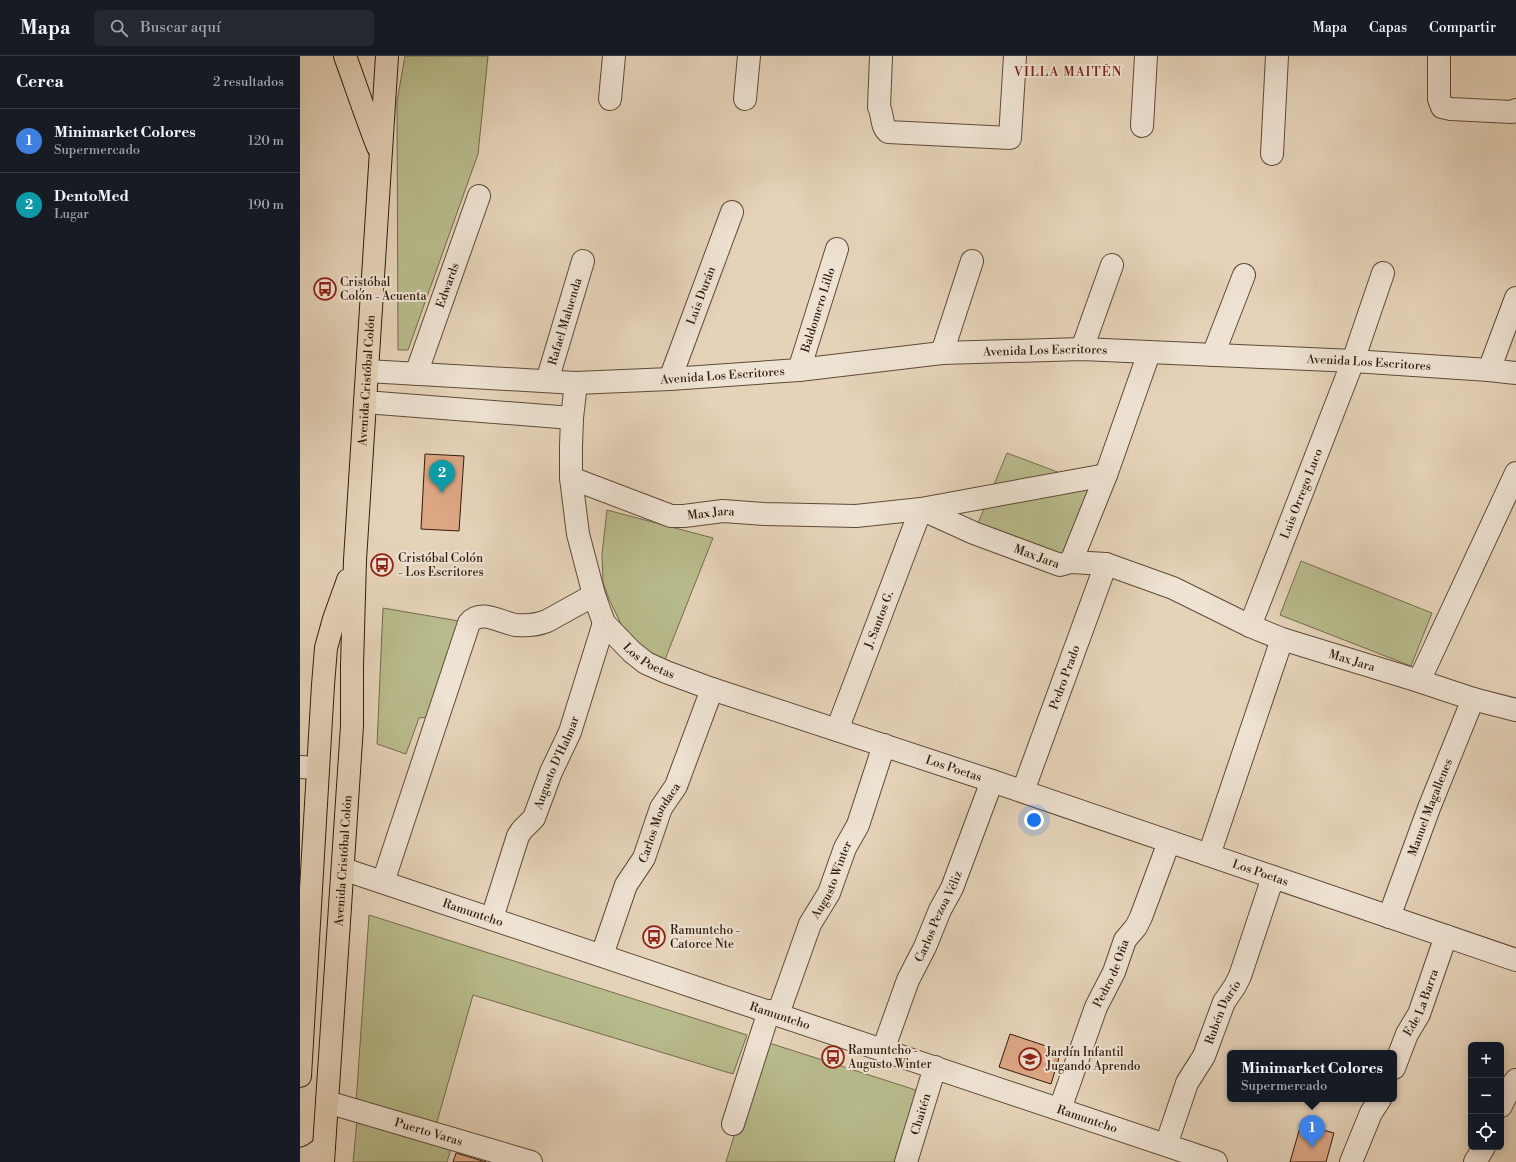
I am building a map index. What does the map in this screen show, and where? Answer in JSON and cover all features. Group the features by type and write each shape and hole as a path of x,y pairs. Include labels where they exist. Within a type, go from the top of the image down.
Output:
{"main road":[{"name":"Avenida Cristóbal Colón","path":"345,56 365,115 380,152"},
{"name":"Avenida Cristóbal Colón","path":"324,1154 347,816 352,726 355,560 387,56"},
{"name":"Avenida Cristóbal Colón","path":"300,1076 314,833 309,768 326,648 334,619 355,560"},
{"path":"309,768 327,776 334,784 342,799 347,816"},
{"path":"309,912 322,889 343,869 327,855 319,845 314,833"},
{"path":"300,1159 318,1152 324,1154"}],"street":[{"path":"610,99 614,56"},
{"path":"745,99 749,56"},
{"path":"881,56 879,107 882,113 883,126 888,132 1010,138 1015,56"},
{"path":"1142,126 1146,56"},
{"path":"1272,154 1277,56"},
{"path":"1439,56 1439,99 1442,107 1451,109 1512,112 1516,110"},
{"name":"Edwards","path":"416,374 479,196"},
{"name":"Luis Durán","path":"670,379 732,212"},
{"name":"Baldomero Lillo","path":"799,370 837,249"},
{"name":"Rafael Maluenda","path":"547,381 583,261"},
{"path":"942,353 972,261"},
{"path":"1082,349 1112,265"},
{"name":"Luis Orrego Luco","path":"1250,626 1353,361 1383,273"},
{"path":"1213,355 1244,275"},
{"path":"1489,370 1516,298"},
{"name":"Avenida Los Escritores","path":"367,371 576,383 670,379 799,370 942,353 1082,349 1353,361 1516,373"},
{"path":"1071,562 1106,475 1149,353"},
{"path":"365,402 572,418 576,383"},
{"name":"Los Poetas","path":"572,418 571,478 578,534 594,596 604,623 632,652 646,663 712,689 992,781 1516,960"},
{"path":"1419,681 1516,473"},
{"path":"921,508 1106,475"},
{"name":"Max Jara","path":"571,478 671,516 684,516 723,511 765,514 856,516 921,508 974,533 1060,565 1071,562 1106,564 1173,588 1250,626 1282,639 1473,699 1516,710"},
{"name":"J. Santos G.","path":"837,730 921,508"},
{"name":"Pedro Prado","path":"1023,792 1106,564"},
{"path":"383,882 469,622 480,616 514,625 530,626 547,621 594,596"},
{"name":"Augusto D'Halmar","path":"492,918 518,836 534,818 550,772 570,732 604,623"},
{"path":"1209,855 1282,639"},
{"name":"Carlos Mondaca","path":"602,955 626,885 644,858 661,808 676,786 712,689"},
{"name":"Manuel Magallenes","path":"1389,917 1429,808 1473,699"},
{"name":"Augusto Winter","path":"733,1124 773,1013 810,924 829,893 845,848 858,825 884,745"},
{"name":"Carlos Pezoa Véliz","path":"883,1050 903,991 925,948 940,910 952,888 992,781"},
{"name":"Pedro de Oña","path":"1060,1109 1096,1007 1114,972 1125,940 1136,927 1141,917 1168,842"},
{"name":"Ramuntcho","path":"343,869 1216,1162"},
{"name":"Rubén Darío","path":"1166,1145 1188,1083 1204,1056 1224,1002 1240,976 1273,878"},
{"name":"Ede La Barra","path":"1397,1060 1407,1034 1419,1014 1446,936"},
{"name":"Chaitén","path":"906,1162 935,1067"},
{"path":"1504,1100 1509,1089 1516,1080"},
{"name":"Puerto Varas","path":"327,1102 531,1162"},
{"path":"1351,1162 1371,1114 1378,1102"},
{"path":"1475,1162 1482,1150"}],"green space":[{"path":"405,56 488,56 478,154 408,350 398,350 397,101"},
{"path":"1007,453 1092,485 1060,565 974,533"},
{"path":"607,510 713,538 664,662 640,645 621,624 609,599 603,582 602,554"},
{"path":"1301,561 1432,613 1411,666 1280,615"},
{"path":"383,608 459,621 429,717 419,718 406,754 377,744"},
{"path":"369,915 747,1035 733,1074 473,995 435,1129 356,1103"},
{"path":"763,1041 919,1091 898,1162 726,1162"},
{"path":"357,1120 451,1148 447,1162 353,1162"}],"building":[{"path":"425,454 464,456 459,531 421,529"},
{"name":"Jardín Infantil Jugando Aprendo","path":"1010,1034 1061,1051 1051,1084 999,1067"},
{"path":"1301,1124 1334,1133 1326,1162 1290,1162"},
{"path":"456,1153 486,1162 453,1162"}],"place":[{"name":"Cristóbal Colón - Acuenta","path":"325,289"},
{"name":"DentoMed","path":"442,493"},
{"name":"Cristóbal Colón - Los Escritores","path":"382,565"},
{"name":"Ramuntcho - Catorce Nte","path":"654,937"},
{"name":"Ramuntcho - Augusto Winter","path":"833,1057"},
{"name":"Jardín Infantil Jugando Aprendo","path":"1030,1059"},
{"name":"Minimarket Colores","path":"1312,1148"}],"district":[{"name":"VILLA MAITÉN","path":"1068,72"}]}
